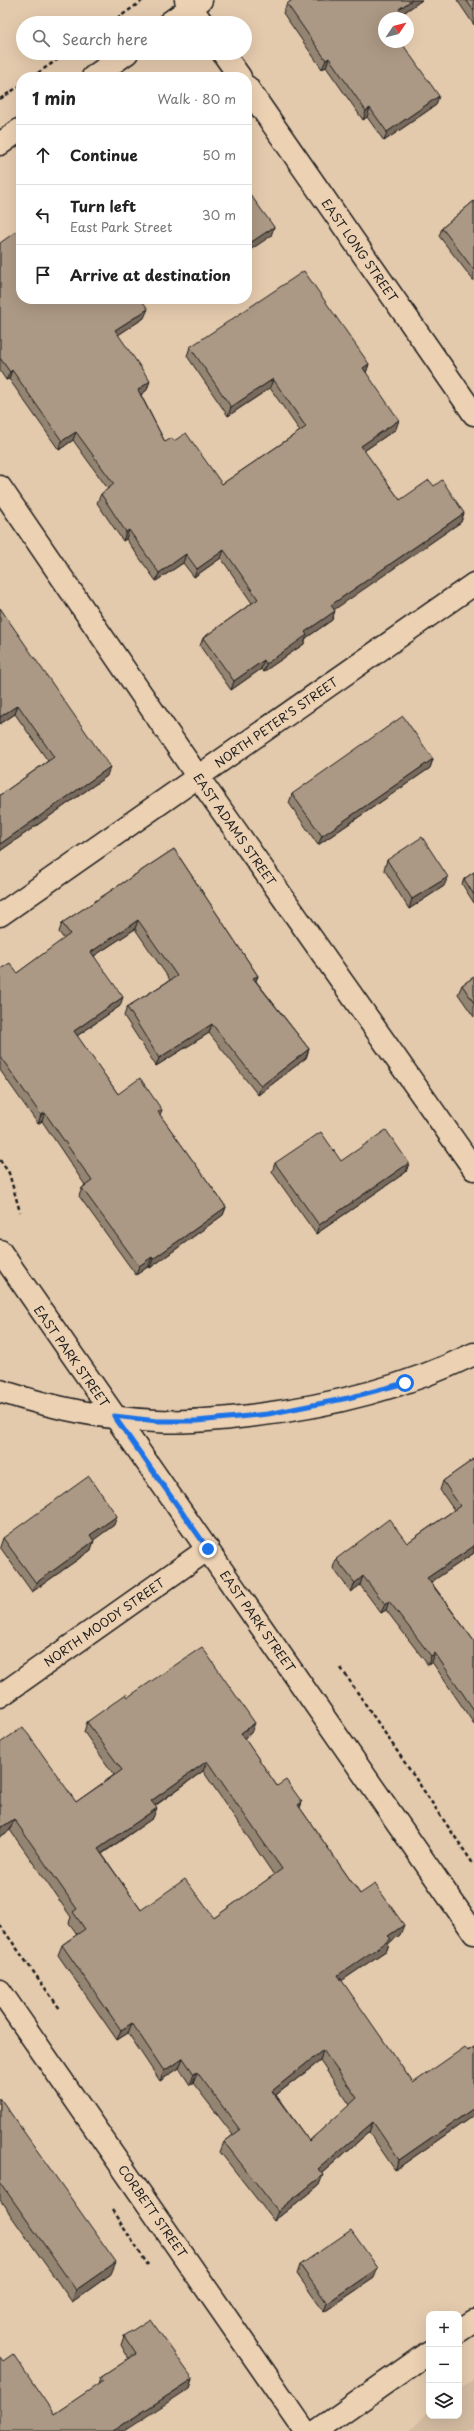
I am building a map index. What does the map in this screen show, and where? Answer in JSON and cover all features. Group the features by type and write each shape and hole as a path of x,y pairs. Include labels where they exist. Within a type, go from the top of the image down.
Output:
{"street":[{"path":"180,16 195,7"},
{"path":"100,72 117,60"},
{"path":"228,60 236,72"},
{"name":"EAST LONG STREET","path":"252,94 474,414"},
{"path":"0,144 16,133"},
{"name":"EAST ADAMS STREET","path":"0,487 198,777 474,1169"},
{"name":"NORTH PETER'S STREET","path":"0,915 474,584"},
{"name":"EAST PARK STREET","path":"0,1251 474,1933"},
{"path":"0,1391 41,1404 114,1416 157,1421 197,1421 268,1414 348,1398 405,1383 474,1354"},
{"name":"NORTH MOODY STREET","path":"0,1696 208,1549"},
{"name":"CORBETT STREET","path":"0,1991 305,2431"},
{"path":"462,2329 474,2321"},
{"path":"317,2431 426,2354"}],"path":[{"path":"121,16 142,1"},
{"path":"39,72 57,60"},
{"path":"0,99 16,88"},
{"path":"0,1160 9,1173 20,1212"},
{"path":"340,1668 474,1865"},
{"path":"0,1926 60,2009"}],"shaded area":[{"path":"474,2379 474,2431 410,2431 426,2414 426,2419 462,2419 462,2387"}],"building":[{"path":"292,0 412,0 399,9 401,12 378,12 378,48 405,48 439,96 387,132 370,108 366,111 329,58 326,60 287,4"},
{"path":"466,0 474,0 474,11"},
{"path":"252,197 274,227 252,242"},
{"path":"474,201 474,270 442,228"},
{"path":"16,232 16,304 144,304 148,309 115,330 150,381 138,390 165,442 172,438 174,441 186,433 222,484 306,427 273,379 231,407 190,347 304,271 369,364 363,368 399,420 361,446 400,500 429,480 434,486 442,480 464,513 331,605 335,611 305,632 307,635 266,664 264,660 234,681 203,638 258,599 224,550 197,569 186,554 159,573 129,530 126,532 101,494 114,484 76,432 62,441 12,370 10,372 0,358 0,243"},
{"path":"0,608 110,767 0,844 0,795 54,757 18,705 0,717"},
{"path":"403,716 433,759 322,836 292,794"},
{"path":"422,837 448,877 412,899 387,860"},
{"path":"174,849 258,976 253,978 309,1049 261,1086 212,1024 159,1058 127,1007 177,976 138,920 91,952 123,997 74,1031 118,1094 140,1078 162,1110 158,1112 226,1207 153,1259 152,1257 139,1266 82,1188 92,1181 45,1113 41,1115 0,1056 0,969 10,963 17,973 70,934 62,923"},
{"path":"474,872 474,895 464,879"},
{"path":"474,977 474,1003 462,985"},
{"path":"386,1130 409,1163 319,1225 275,1163 321,1132 341,1161"},
{"path":"474,1459 474,1546 427,1578 474,1641 474,1710 435,1653 431,1656 389,1601 385,1604 363,1576 355,1583 336,1559 389,1519 407,1543 460,1506 443,1481"},
{"path":"89,1476 117,1516 90,1535 94,1541 36,1583 3,1538"},
{"path":"202,1647 255,1723 241,1733 277,1786 286,1780 302,1802 298,1805 360,1894 375,1884 404,1925 388,1936 391,1939 338,1975 413,2083 465,2047 468,2051 474,2047 474,2108 399,2160 373,2122 318,2169 323,2175 278,2211 224,2142 240,2130 197,2072 194,2074 183,2058 164,2071 132,2023 121,2030 62,1945 85,1929 73,1912 77,1909 14,1819 2,1827 0,1825 0,1743 23,1727 76,1802 122,1770 87,1722 126,1694 128,1697","holes":["207,1761 282,1869 214,1918 185,1879 141,1910 98,1849 157,1808 151,1801","323,2050 357,2098 309,2141 272,2091"]},
{"path":"0,2098 116,2262 76,2290 0,2182"},
{"path":"351,2230 378,2268 327,2303 300,2265"},
{"path":"150,2319 193,2379 113,2431 0,2431 0,2357 3,2361 13,2354 54,2414 103,2381 100,2378 136,2354 124,2336"}],"route":[{"path":"208,1549 114,1416 157,1421 197,1421 268,1414 348,1398 405,1383"}]}
